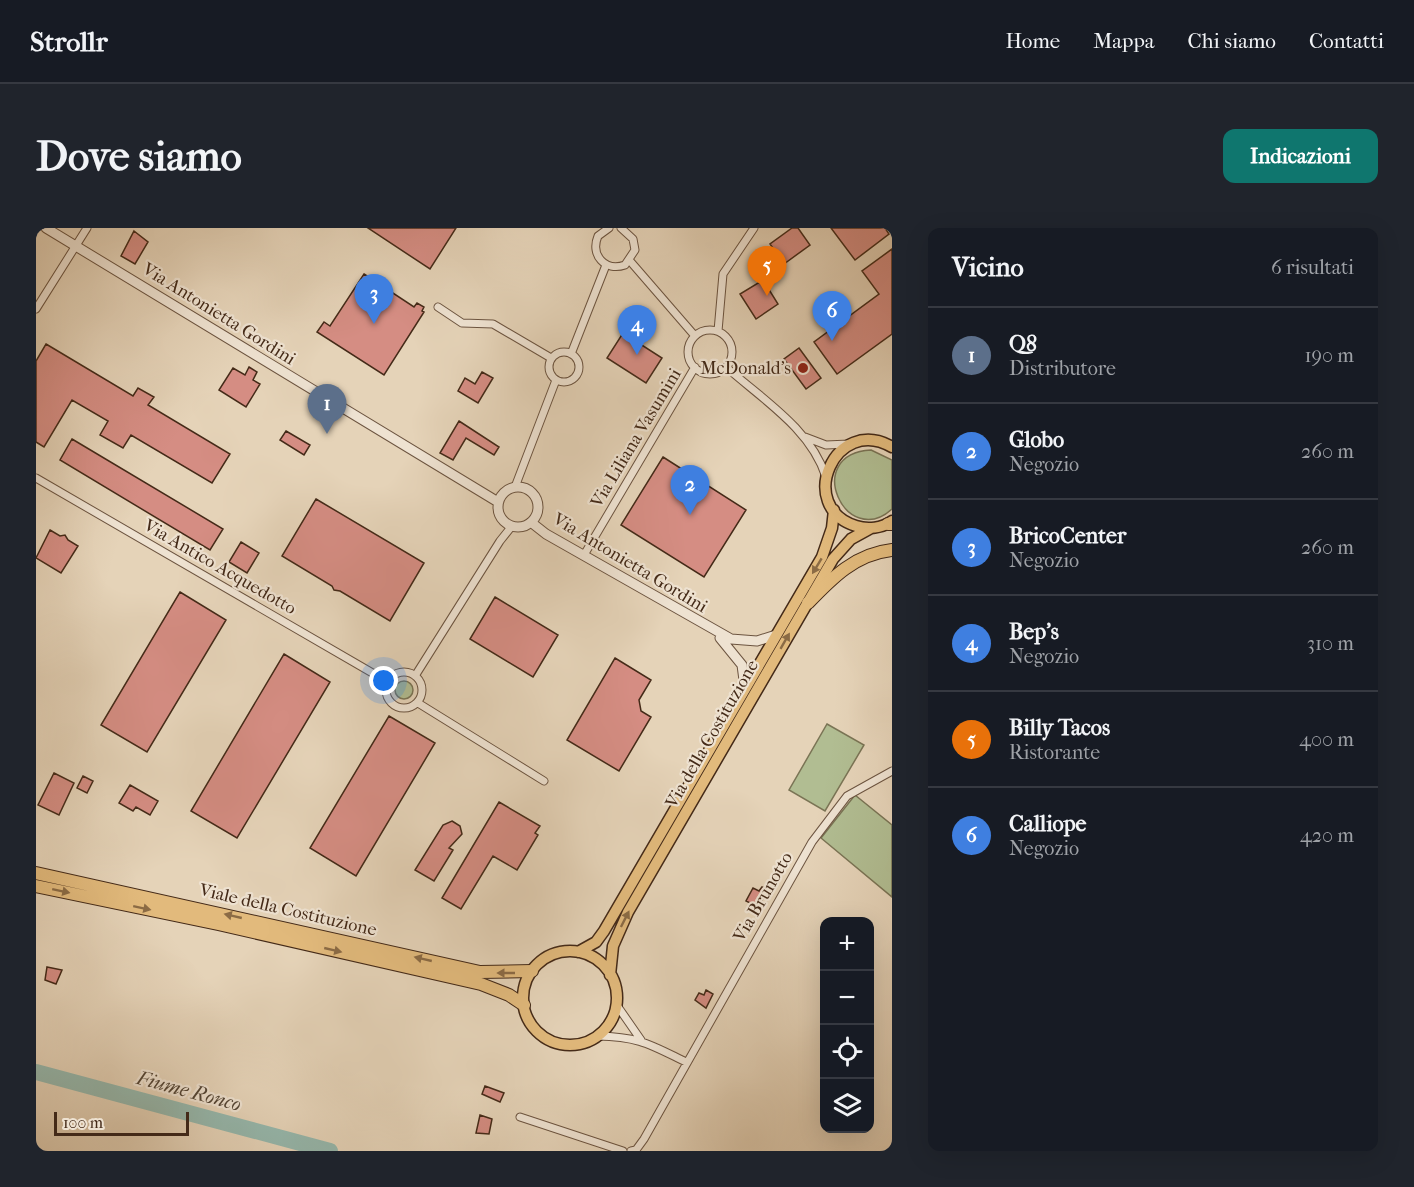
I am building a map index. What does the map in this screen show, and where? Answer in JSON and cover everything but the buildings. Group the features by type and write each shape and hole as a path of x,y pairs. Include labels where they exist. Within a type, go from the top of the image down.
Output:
{"highway":[{"path":"808,603 844,568 868,556 892,550"},
{"name":"Viale della Costituzione","path":"36,873 480,972 532,971"},
{"name":"Viale della Costituzione","path":"36,885 481,984 509,995 524,1005"}],"main road":[{"path":"891,523 871,528 850,524 834,510 827,499 826,477 832,460 851,444 892,437"},
{"path":"876,441 892,447"},
{"path":"578,952 593,958 610,975 616,989 616,1004 610,1022 597,1036 575,1045 552,1041 533,1027 524,1005 525,987 532,971 543,960 556,954 578,952 596,942 604,931 822,557 832,528 834,510"},
{"name":"Via della Costituzione","path":"610,975 613,946 628,912 833,560 851,538 871,528"}],"street":[{"name":"Via Antonietta Gordini","path":"46,228 498,502"},
{"path":"36,309 87,228"},
{"path":"609,228 598,231 595,249 597,256 606,265 619,267 630,261 635,245 625,229"},
{"path":"718,331 723,274 754,228"},
{"path":"630,261 695,336"},
{"path":"571,354 606,265"},
{"path":"438,307 462,322 493,324 551,358"},
{"path":"706,330 718,331 724,334 732,346 730,361 721,371 707,374 691,362 688,348 695,336 706,330"},
{"path":"558,353 571,354 577,361 577,375 570,381 556,380 548,368 551,358 558,353"},
{"name":"Via Liliana Vasumini","path":"584,555 695,367"},
{"path":"726,367 805,437 820,461 826,477"},
{"path":"515,487 556,380"},
{"path":"805,437 826,445 851,444"},
{"name":"Via Antico Acquedotto","path":"36,478 388,682"},
{"path":"415,676 500,541 512,526 532,523 537,508 535,499 525,488 515,487 503,493 498,502 499,514 512,526"},
{"name":"Via Antonietta Gordini","path":"532,523 711,630 744,642 757,641 776,635"},
{"name":"Via Antonietta Gordini","path":"711,630 736,654 742,665 745,688"},
{"path":"404,672 415,676 423,692 418,703 408,708 396,706 386,693 388,682 392,677 404,672"},
{"path":"418,703 544,780"},
{"name":"Via Brunotto","path":"631,1151 636,1150 644,1139 812,843 847,796 892,771"},
{"path":"616,1004 641,1040"},
{"path":"597,1036 641,1040 686,1062"},
{"path":"520,1118 623,1151"}],"green space":[{"path":"871,450 892,460 892,509 875,519 859,518 847,510 838,497 835,482 838,467 850,455"},
{"path":"404,681 410,684 413,690 410,696 404,699 398,696 395,690 398,684"},
{"path":"827,724 864,745 825,811 789,790"},
{"path":"855,795 892,825 892,897 821,838"}],"waterway":[{"name":"Fiume Ronco","path":"36,1072 330,1151"}],"place":[{"name":"Billy Tacos","path":"767,296"},
{"name":"BricoCenter","path":"374,324"},
{"name":"Calliope","path":"832,341"},
{"name":"Bep's","path":"637,355"},
{"name":"McDonald's","path":"803,368"},
{"name":"Q8","path":"327,434"},
{"name":"Globo","path":"690,515"}]}
